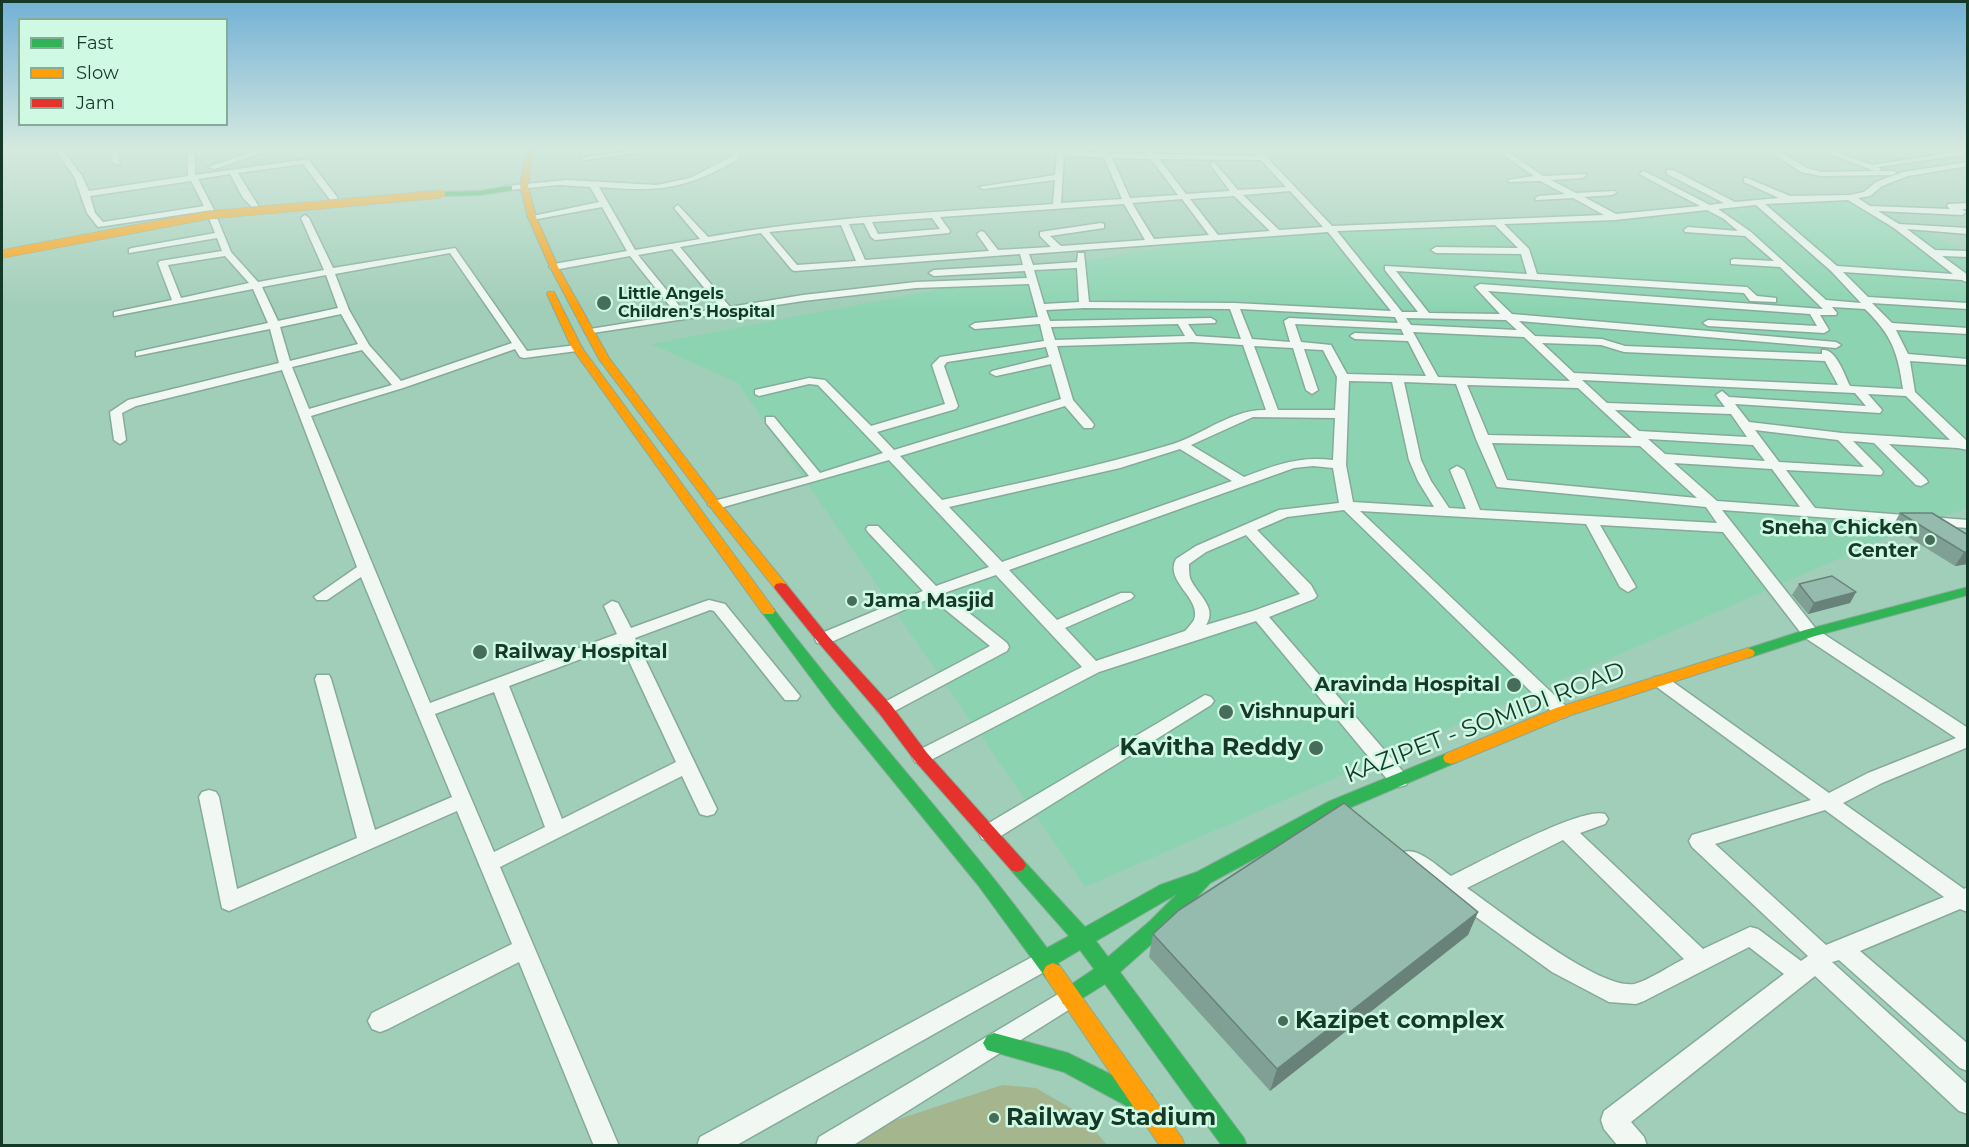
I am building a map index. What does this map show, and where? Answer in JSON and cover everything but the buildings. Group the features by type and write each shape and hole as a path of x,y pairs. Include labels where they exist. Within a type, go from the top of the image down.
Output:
{"main road":[{"path":"2,254 209,216 350,203"},
{"path":"513,203 533,255"},
{"path":"528,203 532,217 554,267 604,359 715,505 823,639 885,709 921,757 1082,938 1236,1146"},
{"path":"544,281 577,348 797,652 961,850 1045,960 1174,1146"},
{"name":"KAZIPET - SOMIDI ROAD","path":"1045,960 1167,890 1204,878 1336,806 1562,712 1810,633 1968,591"},
{"path":"1070,997 1108,971 1186,899 1204,878"},
{"path":"994,1043 1068,1063 1144,1103"}],"street":[{"path":"86,203 101,225 299,203"},
{"path":"205,203 226,253 256,285 274,325 285,364 365,568 607,1146"},
{"path":"251,203 255,207"},
{"path":"210,213 365,203"},
{"path":"554,267 764,230 1106,203"},
{"path":"1128,203 1150,242"},
{"path":"1187,203 1215,237"},
{"path":"1246,203 1277,233"},
{"path":"1303,203 1330,230 1398,313 1434,380"},
{"path":"1587,203 1615,217"},
{"path":"1042,307 1234,306 1426,316 1510,317 1820,343 1839,348 1824,330 1821,307 1783,264 1727,217 1698,203"},
{"path":"1729,203 1734,205"},
{"path":"1759,203 1834,269 1889,326 1904,357 1909,393 1965,447"},
{"path":"764,230 795,268 1277,233 1615,217 1763,203"},
{"path":"1860,203 1897,226 1966,278"},
{"path":"532,217 603,204 632,253 683,316"},
{"path":"1869,208 1962,212 1952,206 1968,206"},
{"path":"678,208 705,239"},
{"path":"867,220 875,237 946,231 935,216"},
{"path":"305,218 344,310 364,346 399,386"},
{"path":"844,222 862,263"},
{"path":"1498,223 1524,251 1533,276"},
{"path":"1058,248 1043,234 1101,226"},
{"path":"1897,226 1968,231"},
{"path":"1688,230 1748,234"},
{"path":"981,234 995,253"},
{"path":"132,251 219,236"},
{"path":"674,246 727,309"},
{"path":"1081,246 1084,305"},
{"path":"118,314 329,271 452,250 524,355 577,348"},
{"path":"1436,250 1524,251"},
{"path":"1024,251 1042,307 1067,401 1088,425"},
{"path":"1931,252 1968,254"},
{"path":"177,301 164,263 226,253"},
{"path":"1734,262 1783,264"},
{"path":"934,273 1029,266 1082,265"},
{"path":"1426,316 1388,268 1747,290 1754,299 1821,307"},
{"path":"1834,269 1966,278"},
{"path":"590,332 727,309 916,285 1034,281"},
{"path":"1600,281 1616,296"},
{"path":"1968,306 1867,303 1821,307 1480,287 1498,309 1510,317 1574,381 1712,504 1810,633 1968,738"},
{"path":"1234,306 1273,413"},
{"path":"1498,309 1824,330"},
{"path":"140,354 344,310"},
{"path":"1181,321 1192,339"},
{"path":"975,326 1045,322 1211,321"},
{"path":"1312,390 1289,321 1407,331 1596,341 1624,349 1830,358"},
{"path":"1889,326 1968,331"},
{"path":"1355,336 1407,331"},
{"path":"870,430 952,406 938,365 944,359 1052,343 1192,339 1327,347 1342,377 1339,465 1347,506 1562,712"},
{"path":"1725,400 1876,410 1852,390 1820,343"},
{"path":"305,414 399,386 518,345"},
{"path":"120,440 117,412 132,403 364,346"},
{"path":"1904,357 1968,362"},
{"path":"996,373 1056,359"},
{"path":"1950,360 1968,375"},
{"path":"1342,377 1460,381 1711,381 1909,393"},
{"path":"1397,379 1416,463 1445,513"},
{"path":"759,392 808,381 821,382 870,430 1093,668"},
{"path":"1460,381 1502,484 1712,504 1968,524"},
{"path":"1711,381 1811,512"},
{"path":"715,505 817,478 1067,401"},
{"path":"1602,406 1734,411"},
{"path":"939,505 1115,465 1181,445 1251,413 1341,414"},
{"path":"770,420 817,478"},
{"path":"1744,425 1842,437 1965,447"},
{"path":"1662,458 1876,472 1842,437"},
{"path":"1482,439 1757,441"},
{"path":"1878,440 1921,482"},
{"path":"1181,445 1243,482"},
{"path":"823,639 933,592 1292,464 1313,462 1339,465"},
{"path":"1457,470 1475,514"},
{"path":"1191,635 1202,619 1202,608 1182,577 1180,562 1201,549 1284,513 1347,506 1728,528"},
{"path":"1590,519 1628,586"},
{"path":"873,529 933,592 1001,647 885,709"},
{"path":"921,757 1093,668 1305,599 1310,593 1248,529"},
{"path":"322,597 365,568"},
{"path":"1054,627 1126,596"},
{"path":"424,711 625,634 703,606 714,605 719,607 790,696"},
{"path":"612,606 707,809"},
{"path":"1258,615 1400,780"},
{"path":"323,679 368,842"},
{"path":"1660,681 1966,900"},
{"path":"499,683 556,829"},
{"path":"990,833 1205,701"},
{"path":"1968,738 1875,778 1827,802 1699,841 1968,1102"},
{"path":"488,864 687,765"},
{"path":"209,797 229,902 462,801"},
{"path":"1336,806 1355,819"},
{"path":"1449,886 1564,830 1598,819"},
{"path":"1564,830 1701,961"},
{"path":"1393,846 1560,965 1609,992 1636,994 1750,936 1821,960 1968,1060"},
{"path":"1635,1146 1613,1120 1821,960 1966,900"},
{"path":"380,1022 525,948"},
{"path":"709,1146 1045,960"},
{"path":"828,1146 1070,997"}],"shaded area":[{"name":"Vishnupuri","path":"1762,203 1862,203 1967,252 1967,508 1889,537 1085,887 738,383 651,344 1215,237"},
{"name":"Railway Stadium","path":"1002,1085 1036,1088 1081,1114 1107,1145 856,1145 893,1121"}],"traffic: fast":[{"path":"1748,653 1810,633 1968,591"},
{"path":"768,611 838,702 984,880 1053,972"},
{"path":"1045,960 1167,890 1204,877 1336,806 1451,758"},
{"path":"1017,865 1082,937 1236,1146"},
{"path":"1070,997 1141,942 1173,912 1203,878"},
{"path":"994,1043 1068,1063 1144,1103"}],"traffic: slow":[{"path":"2,254 209,215 347,203"},
{"path":"528,203 532,217 554,267 604,359 715,505 781,587"},
{"path":"551,294 577,348 768,611"},
{"path":"1451,758 1562,712 1748,653"},
{"path":"1053,972 1174,1146"}],"traffic: jam":[{"path":"781,587 885,709 921,757 1017,865"}],"place":[{"name":"Little Angels Children's Hospital","path":"604,303"},
{"name":"Sneha Chicken Center","path":"1930,540"},
{"name":"Jama Masjid","path":"852,601"},
{"name":"Railway Hospital","path":"480,652"},
{"name":"Aravinda Hospital","path":"1514,685"},
{"name":"Vishnupuri","path":"1226,712"},
{"name":"Kavitha Reddy","path":"1316,748"},
{"name":"Kazipet complex","path":"1283,1021"},
{"name":"Railway Stadium","path":"994,1118"}]}
